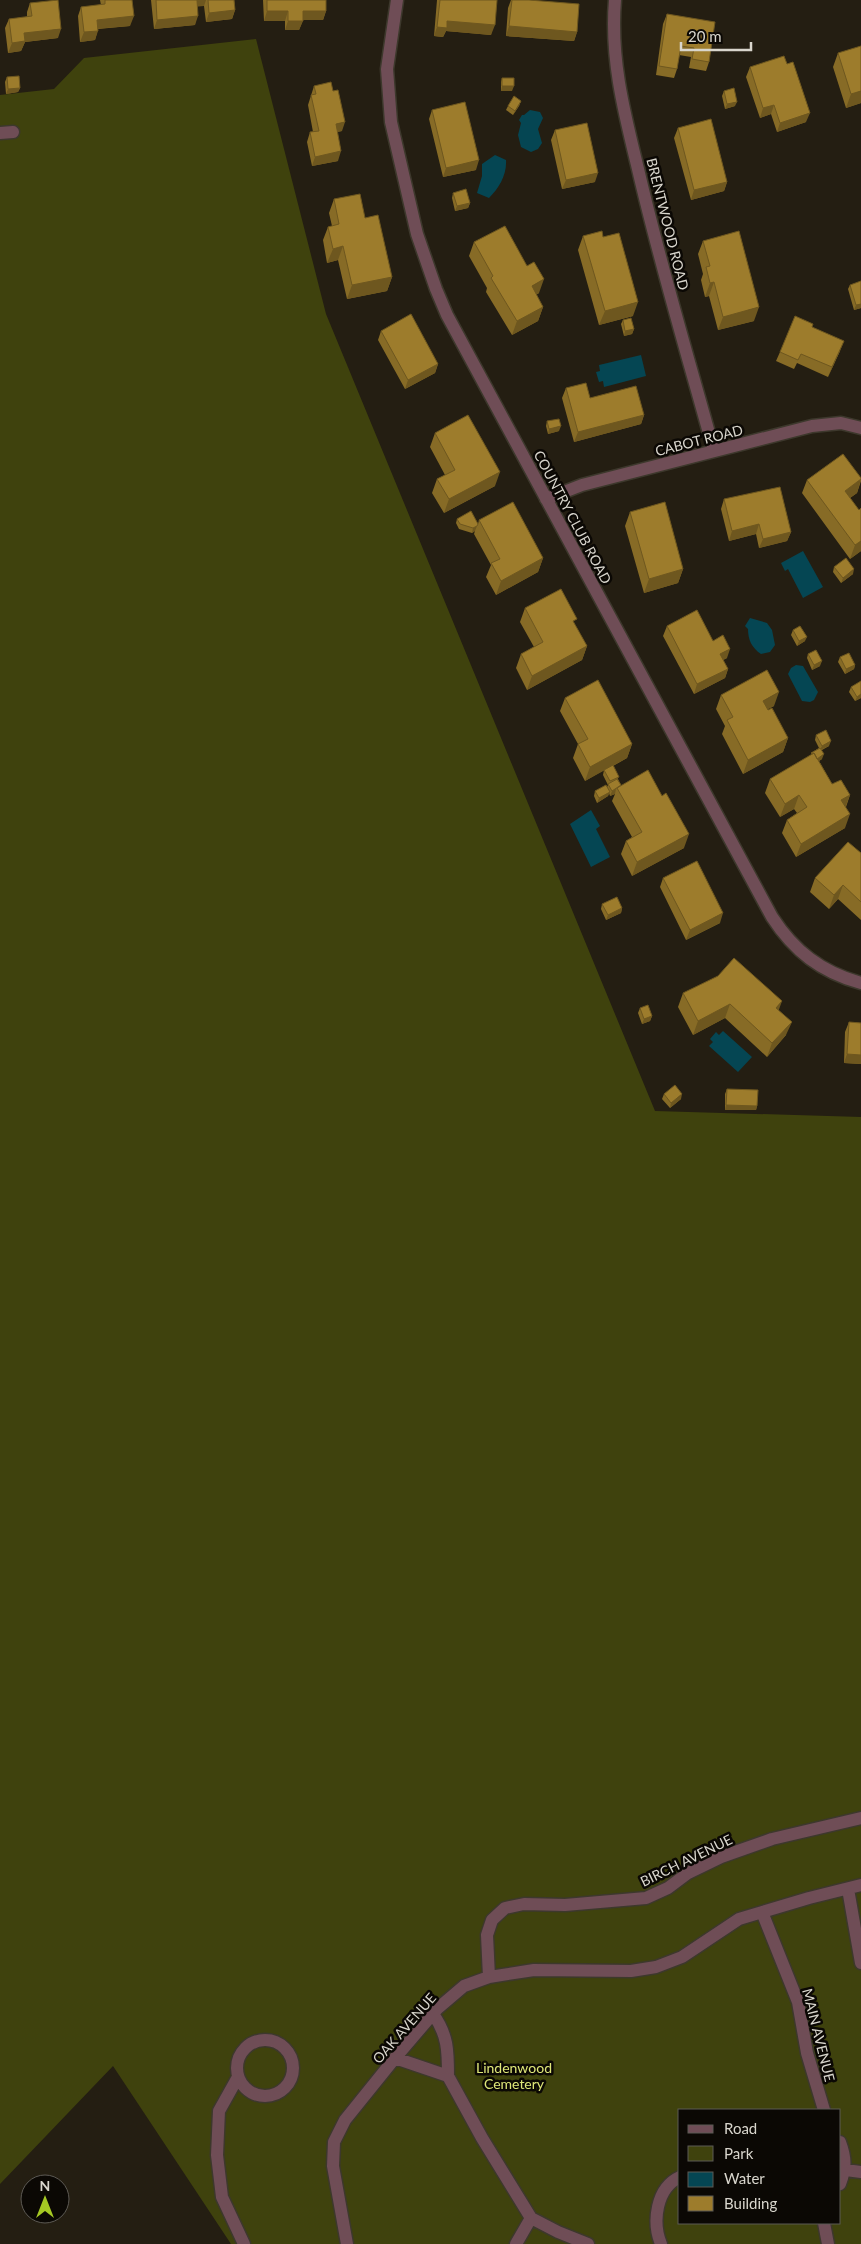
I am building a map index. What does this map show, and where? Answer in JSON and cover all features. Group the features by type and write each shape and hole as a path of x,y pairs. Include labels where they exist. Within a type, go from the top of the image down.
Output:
{"street":[{"name":"COUNTRY CLUB ROAD","path":"397,0 387,69 389,104 416,234 447,315 782,933 794,947 817,965 843,978 861,983"},
{"name":"BRENTWOOD ROAD","path":"615,0 612,32 614,58 627,125 649,218 714,451"},
{"name":"CABOT ROAD","path":"546,499 582,485 827,423 841,423 861,428"},
{"name":"BIRCH AVENUE","path":"489,1977 486,1935 492,1920 505,1908 524,1904 566,1905 646,1898 668,1888 688,1873 721,1857 772,1839 861,1818"},
{"name":"OAK AVENUE","path":"348,2244 333,2166 334,2142 345,2120 396,2058 433,2014 464,1986 489,1977 534,1970 631,1971 656,1967 682,1957 739,1919 809,1898 855,1887"},
{"path":"855,1887 861,1963"},
{"name":"MAIN AVENUE","path":"762,1912 798,2002 807,2053 824,2109"},
{"path":"433,2014 442,2028 448,2053 448,2076 482,2138 531,2218 558,2232 588,2244"},
{"path":"238,2077 244,2086 253,2093 263,2096 274,2095 284,2089 290,2081 293,2070 292,2059 287,2050 278,2043 267,2040 256,2041 247,2047 240,2055 237,2066 238,2077 220,2111 217,2155 222,2197 244,2244"},
{"path":"396,2058 448,2076"},
{"path":"841,2145 845,2155 846,2170 841,2182"},
{"path":"846,2170 861,2172"},
{"path":"661,2244 657,2235 656,2218 662,2196 673,2180 678,2178"},
{"path":"516,2244 531,2218"},
{"path":"824,2224 828,2244"}],"green space":[{"name":"Lindenwood Cemetery","path":"256,39 326,314 655,1111 861,1117 861,2244 231,2244 113,2066 0,2184 0,95 54,89 84,58"}],"water":[{"path":"530,110 540,112 543,118 538,129 542,143 538,149 531,152 521,147 518,135 521,123 519,120 522,115"},
{"path":"495,155 506,160 506,166 502,181 489,198 477,193 482,176 482,164"},
{"path":"641,355 646,376 604,387 603,381 599,382 596,372 600,371 599,365"},
{"path":"803,551 823,587 803,598 788,569 785,571 781,563"},
{"path":"750,618 767,623 772,630 775,645 770,652 761,654 751,643 748,629 745,626"},
{"path":"796,665 803,666 818,692 814,700 810,702 802,701 788,674 791,668"},
{"path":"591,810 600,826 596,829 610,857 591,867 570,824"},
{"path":"723,1031 752,1057 738,1072 709,1046 713,1042 710,1039 716,1032 719,1035"}],"building":[{"path":"58,0 61,29 24,33 25,41 12,43 9,19 32,16 30,3"},
{"path":"105,0 132,0 134,16 97,20 98,31 84,32 81,7 105,4"},
{"path":"156,0 197,0 198,16 157,20"},
{"path":"208,0 234,0 235,10 209,13"},
{"path":"267,0 326,0 326,11 303,11 303,21 288,21 288,11 267,11"},
{"path":"440,0 497,0 495,25 447,21 447,28 437,27"},
{"path":"512,0 579,4 577,32 509,26"},
{"path":"667,14 715,22 709,62 692,59 694,48 681,46 677,69 659,66"},
{"path":"861,46 861,91 851,94 838,53"},
{"path":"784,56 787,64 793,62 810,113 780,123 774,105 763,108 750,67"},
{"path":"19,76 20,88 8,89 7,77"},
{"path":"502,78 514,78 514,86 502,86"},
{"path":"331,82 333,91 338,90 345,122 336,124 341,151 315,157 310,132 319,131 311,95 316,94 314,86"},
{"path":"734,88 737,102 727,104 724,91"},
{"path":"514,96 521,101 515,111 508,106"},
{"path":"465,102 479,160 446,168 432,110"},
{"path":"711,119 727,182 694,190 678,128"},
{"path":"587,123 598,173 566,180 555,130"},
{"path":"466,189 470,203 457,206 453,193"},
{"path":"360,194 365,218 378,215 392,277 352,285 343,246 333,249 328,227 339,224 334,199"},
{"path":"505,226 527,266 534,262 544,279 532,286 543,307 517,321 491,278 493,276 474,242"},
{"path":"602,231 603,237 619,233 638,302 605,311 583,236"},
{"path":"739,231 759,307 723,317 714,282 710,283 706,267 710,266 703,241"},
{"path":"861,281 861,304 856,305 850,285"},
{"path":"411,314 438,364 408,380 381,331"},
{"path":"795,316 813,324 812,327 844,341 832,367 801,354 798,360 780,352"},
{"path":"631,318 634,329 625,331 623,320"},
{"path":"586,383 590,398 636,386 644,415 578,432 566,388"},
{"path":"468,415 500,472 449,499 437,479 455,470 435,433"},
{"path":"559,419 561,426 549,429 547,421"},
{"path":"843,454 861,478 845,491 859,510 861,508 861,541 855,545 807,480"},
{"path":"780,487 791,532 763,539 759,524 732,531 724,499"},
{"path":"513,502 543,558 501,581 491,563 500,559 479,520"},
{"path":"665,502 683,569 649,579 630,512"},
{"path":"471,511 478,524 473,528 460,524 457,519"},
{"path":"846,558 854,569 843,578 834,567"},
{"path":"561,589 577,619 573,621 587,646 532,676 521,654 543,642 525,608"},
{"path":"697,610 713,641 723,635 730,649 720,654 728,669 697,684 667,626"},
{"path":"800,626 807,637 799,641 793,630"},
{"path":"816,650 822,661 814,665 808,654"},
{"path":"849,653 855,665 846,669 840,657"},
{"path":"767,670 779,692 763,701 768,710 772,708 788,738 748,760 727,720 733,717 721,695"},
{"path":"598,680 632,744 590,767 578,744 588,739 565,698"},
{"path":"861,681 861,694 857,697 851,687"},
{"path":"826,730 831,741 822,746 816,735"},
{"path":"820,748 824,754 817,759 814,753 811,753"},
{"path":"814,753 832,784 841,780 850,795 841,800 850,814 801,844 787,820 807,807 799,795 785,804 770,779"},
{"path":"613,765 619,777 610,781 604,770"},
{"path":"648,770 662,796 666,793 689,834 637,862 626,841 642,832 617,788"},
{"path":"617,779 621,785 612,791 608,784"},
{"path":"606,785 610,792 599,798 595,791"},
{"path":"848,842 861,853 861,902 843,885 834,895 815,878"},
{"path":"697,861 723,913 690,930 663,878"},
{"path":"617,897 622,908 608,915 602,904"},
{"path":"734,958 782,1001 776,1008 792,1022 772,1043 730,1004 698,1021 683,993 718,976"},
{"path":"648,1005 652,1016 644,1019 640,1008"},
{"path":"849,1022 861,1023 861,1055 847,1054"},
{"path":"675,1085 682,1094 671,1103 664,1094"},
{"path":"727,1089 758,1090 757,1106 726,1105"}]}
